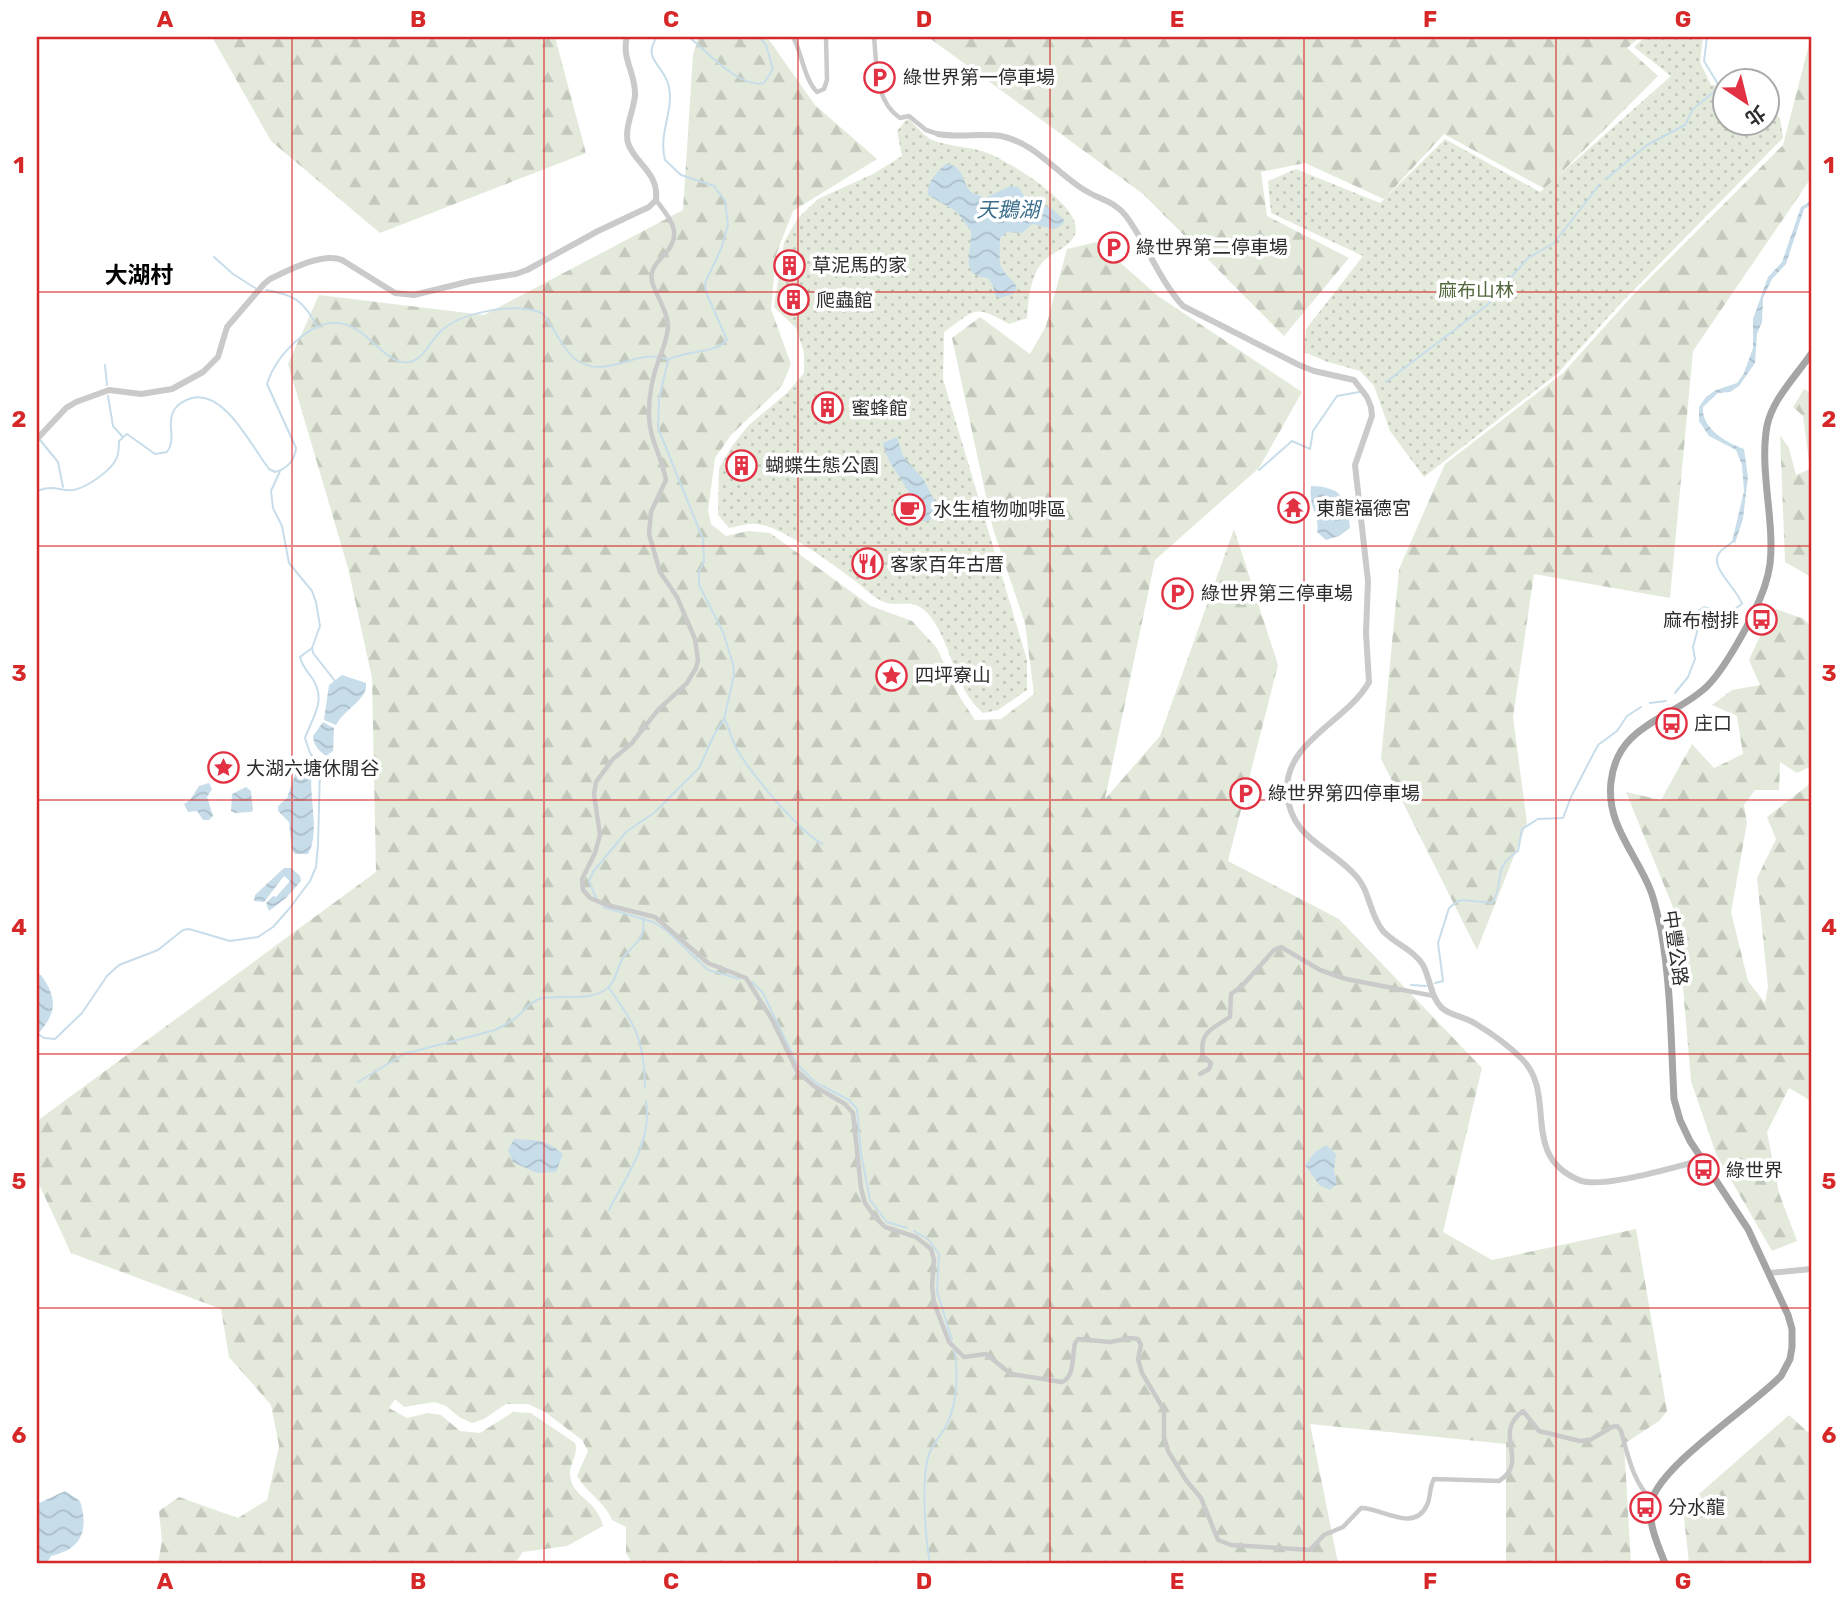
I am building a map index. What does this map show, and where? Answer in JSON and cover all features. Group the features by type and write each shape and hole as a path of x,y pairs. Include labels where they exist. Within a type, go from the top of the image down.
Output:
{"main road":[{"name":"中豐公路","path":"1652,1500 1670,1472 1773,1384 1786,1367 1793,1348 1792,1329 1748,1229 1679,1120 1674,1099 1661,930 1650,889 1614,818 1611,782 1620,751 1636,732 1685,703 1712,681 1754,613 1770,563 1766,459 1768,426 1779,400 1811,354"},
{"path":"1652,1500 1654,1533 1665,1563"}],"street":[{"path":"627,37 626,62 635,90 627,138 655,184 656,200 674,228 675,236 673,244 651,274 666,314 668,329 649,412 649,426 666,480 652,512 649,534 660,572 677,597 695,639 698,660 687,683 658,710 631,744 613,759 596,782 594,794 601,826 599,843 584,872 581,885 590,898 655,917 708,963 742,975 752,986 797,1071 814,1086 845,1104 853,1113 857,1161 865,1203 885,1227 916,1237 931,1248 934,1260 934,1303 944,1334 960,1355 967,1357 982,1353 1011,1374 1062,1382 1070,1375 1078,1339 1110,1342 1139,1339 1141,1345 1138,1359 1142,1373 1164,1410 1163,1432 1168,1451 1201,1498 1217,1540 1231,1545 1310,1550 1324,1535 1343,1527 1363,1507 1398,1518 1414,1517 1428,1504 1434,1479 1499,1481 1512,1466 1509,1432 1522,1411 1539,1431 1580,1441 1590,1440 1618,1426 1636,1479 1652,1500"},
{"path":"793,37 810,82 817,92 824,89 827,80 826,37"},
{"path":"874,37 881,93 886,105 900,118 909,116 926,130 938,134 955,137 1002,136 1025,145 1088,192 1114,203 1144,243 1183,306 1299,365 1354,380 1367,397 1372,416 1355,465 1363,513 1368,581 1366,633 1369,682 1354,702 1305,746 1290,768 1287,792 1292,817 1312,841 1358,877 1377,922 1423,965 1435,997 1445,1011 1475,1023 1528,1065 1537,1081 1541,1136 1554,1163 1580,1181 1608,1182 1703,1160"},
{"path":"38,437 66,408 76,402 109,390 141,394 173,389 188,382 213,363 227,327 264,284 319,259 335,257 395,293 414,295 471,281 516,274 649,207 656,200"},
{"path":"1200,1074 1209,1069 1211,1063 1203,1056 1201,1044 1207,1032 1230,1017 1231,994 1242,986 1274,950 1281,947 1320,970 1346,979 1435,997"},
{"path":"1769,1273 1811,1269"}],"green space":[{"path":"212,37 555,37 586,153 380,233 271,141"},
{"path":"698,37 767,37 815,105 877,159 793,211 776,255 771,309 791,364 782,386 731,435 715,458 708,510 711,524 726,536 748,531 770,533 871,606 912,621 937,648 959,696 975,720 1001,719 1034,694 1025,623 993,529 952,338 980,317 1030,354 1046,326 1067,249 1097,242 1158,296 1302,392 1259,468 1155,560 1105,799 1160,736 1234,529 1278,665 1228,861 1339,919 1482,1068 1443,1232 1492,1260 1636,1229 1667,1411 1659,1421 1624,1444 1631,1563 1506,1563 1506,1444 1310,1424 1338,1563 632,1563 626,1553 626,1527 612,1520 577,1476 588,1451 582,1440 545,1412 528,1404 506,1404 484,1419 472,1423 446,1406 434,1402 404,1407 395,1399 389,1408 407,1418 428,1413 441,1415 460,1431 480,1433 513,1412 531,1413 575,1443 576,1451 570,1471 572,1483 596,1510 603,1526 567,1546 523,1552 515,1563 158,1563 162,1541 159,1511 179,1497 238,1518 267,1500 279,1446 271,1405 229,1357 221,1309 71,1253 37,1180 37,1121 376,872 372,678 348,568 288,364 319,295 484,315 683,210 693,55"},
{"path":"928,37 1640,37 1627,48 1658,76 1545,189 1444,134 1384,199 1305,163 1261,172 1267,216 1349,258 1284,336 1143,194"},
{"name":"麻布山林","path":"1645,37 1703,38 1700,62 1712,85 1712,136 1782,136 1782,131 1783,138 1620,304 1558,373 1424,477 1390,431 1374,386 1360,371 1304,352 1306,329 1363,256 1271,213 1268,181 1296,169 1380,203 1445,139 1540,192 1671,76 1634,47"},
{"path":"1811,37 1811,178 1693,351 1670,598 1534,574 1513,717 1527,823 1477,950 1381,759 1399,569 1445,464 1563,373 1634,294 1783,145"},
{"path":"908,118 932,140 983,151 1014,166 1058,199 1075,223 1075,234 1070,242 1047,258 1037,270 1031,286 1027,318 1009,324 988,313 975,312 944,332 943,379 1027,660 1027,690 998,710 983,713 965,690 937,626 923,609 912,604 890,604 881,601 823,558 779,531 756,524 729,528 718,515 719,468 732,446 749,425 787,393 804,373 804,353 796,328 774,307 784,242 798,218 818,199 873,174 902,156 897,131"},
{"path":"1804,389 1811,393 1811,577 1785,562 1780,435 1789,448 1796,475 1810,469 1803,416 1793,407"},
{"path":"1773,608 1804,619 1811,626 1811,766 1797,773 1780,762 1779,790 1755,790 1744,805 1747,823 1731,912 1748,981 1765,1003 1768,987 1757,878 1776,839 1767,817 1811,783 1811,1101 1789,1088 1767,1132 1779,1193 1797,1241 1772,1251 1716,1154 1691,1081 1677,917 1626,792 1661,800 1692,744 1714,768 1743,754 1737,716 1712,705 1732,690 1760,685 1749,660"},
{"path":"1789,1415 1811,1435 1811,1563 1689,1563 1683,1508"}],"water":[{"name":"天鵝湖","path":"946,164 959,170 971,192 985,198 1010,186 1018,187 1028,201 1051,208 1065,221 1057,228 1032,224 1022,233 1007,232 1000,238 1000,263 1017,288 1013,294 1000,298 996,296 988,278 973,272 969,260 971,231 957,212 928,195 933,178"},
{"path":"1811,201 1811,205 1804,209 1786,264 1772,279 1763,298 1755,363 1739,386 1730,392 1718,393 1703,407 1703,415 1710,428 1723,439 1744,449 1748,477 1743,519 1735,543 1732,542 1744,491 1742,465 1736,450 1709,436 1699,421 1699,407 1706,397 1716,390 1737,383 1744,373 1753,348 1753,319 1768,277 1782,262 1801,207"},
{"path":"897,437 903,456 924,480 938,508 935,516 928,521 922,521 885,451 883,443"},
{"path":"1311,486 1330,489 1341,496 1347,509 1350,528 1339,536 1326,540 1317,532"},
{"path":"342,675 366,683 366,689 336,725 324,720 329,685"},
{"path":"323,722 334,728 333,751 326,756 317,748 313,736"},
{"path":"299,763 305,763 312,771 314,835 308,854 295,854 292,850 289,822 278,811 278,806 287,798"},
{"path":"209,783 212,789 207,797 213,816 209,820 203,820 197,811 188,812 184,804 199,786"},
{"path":"246,787 251,791 253,810 235,813 231,811 232,794"},
{"path":"284,868 291,868 300,876 301,881 286,898 269,911 266,903 273,896 276,897 290,881 284,876 264,902 254,901 255,895"},
{"path":"37,974 41,975 47,984 53,1006 52,1013 37,1035"},
{"path":"514,1139 545,1142 563,1154 556,1172 537,1173 513,1162 508,1150"},
{"path":"1326,1145 1336,1154 1334,1170 1337,1184 1330,1190 1319,1185 1305,1165 1315,1152"},
{"path":"65,1491 80,1501 84,1521 80,1537 70,1549 51,1556 47,1563 37,1563 37,1504"}],"waterway":[{"path":"657,37 653,45 653,57 667,79 670,96 663,141 665,160 681,175 714,186 725,201 728,225 721,249 705,283 706,292 727,340 715,348 670,359"},
{"path":"689,37 734,75 755,83 764,83 773,69 766,45 759,37"},
{"path":"1606,179 1647,145 1685,125 1693,109 1715,91 1718,84 1704,61 1707,37"},
{"path":"1386,382 1487,305 1528,258 1554,243 1599,185"},
{"path":"214,257 233,274 255,288"},
{"path":"266,290 298,301 318,328"},
{"path":"37,491 49,488 74,490 92,482 115,462 119,441 127,434 155,454 167,452 171,442 174,410 182,402 192,398 215,402 236,422 269,469 275,472 283,469 292,460 296,448 267,384 285,352 301,337 321,325 337,323 352,327 387,355 398,361 410,362 423,354 440,332 461,319 503,309 531,310 542,313 573,357 589,366 601,367 646,357 669,360"},
{"path":"596,898 589,881 593,872 627,831 654,813 699,768 724,719 734,675 723,632 699,585 699,571 704,562 703,539 658,428 659,399 668,361"},
{"path":"105,365 107,385"},
{"path":"1259,470 1292,441 1310,449 1313,431 1337,396 1359,392"},
{"path":"108,396 113,426 122,436"},
{"path":"40,440 58,462 63,487"},
{"path":"280,471 271,491 273,508 282,526 289,563 312,591 316,602 320,626 312,648 313,653 335,681"},
{"path":"1675,693 1688,677 1695,659 1693,647 1697,632 1694,614 1704,607 1727,614 1742,604 1717,564 1720,552 1733,541"},
{"path":"38,1034 44,1038 55,1039 82,1013 107,976 119,965 158,950 183,930 189,929 230,941 258,937 273,927 310,881 316,867 318,845 320,768 310,753 305,738 317,708 318,694 300,657 312,648"},
{"path":"1650,703 1666,701"},
{"path":"1435,983 1443,981 1438,943 1449,908 1463,900 1492,903 1498,889 1501,870 1518,851 1522,829 1538,819 1563,818 1598,745 1617,731 1627,716 1641,707"},
{"path":"725,720 736,747 754,774 788,815 822,844"},
{"path":"603,907 653,922 666,930 708,970 740,979"},
{"path":"358,1082 404,1054 495,1030 513,1020 539,999 588,996 605,990 612,983 623,957 640,938 643,918"},
{"path":"752,982 763,993 797,1064 815,1082 849,1100 857,1109 861,1153 870,1200 887,1222 907,1228"},
{"path":"1411,985 1426,986"},
{"path":"609,988 626,1013 641,1046 645,1088"},
{"path":"609,1210 642,1144 646,1130 646,1101"},
{"path":"914,1231 928,1239 939,1254 937,1291 952,1340"},
{"path":"930,1563 925,1478 929,1454 946,1426 953,1408 957,1380 955,1351"}],"place":[{"name":"綠世界第一停車場","path":"880,77"},
{"name":"綠世界第二停車場","path":"1113,247"},
{"name":"草泥馬的家","path":"789,265"},
{"name":"爬蟲館","path":"793,300"},
{"name":"蜜蜂館","path":"828,408"},
{"name":"蝴蝶生態公園","path":"742,465"},
{"name":"東龍福德宮","path":"1293,508"},
{"name":"水生植物咖啡區","path":"910,509"},
{"name":"客家百年古厝","path":"867,564"},
{"name":"綠世界第三停車場","path":"1178,593"},
{"name":"麻布樹排","path":"1762,620"},
{"name":"四坪寮山","path":"892,675"},
{"name":"庄口","path":"1671,723"},
{"name":"大湖六塘休閒谷","path":"223,768"},
{"name":"綠世界第四停車場","path":"1245,793"},
{"name":"綠世界","path":"1703,1170"},
{"name":"分水龍","path":"1645,1507"}],"district":[{"name":"大湖村","path":"139,275"}]}
